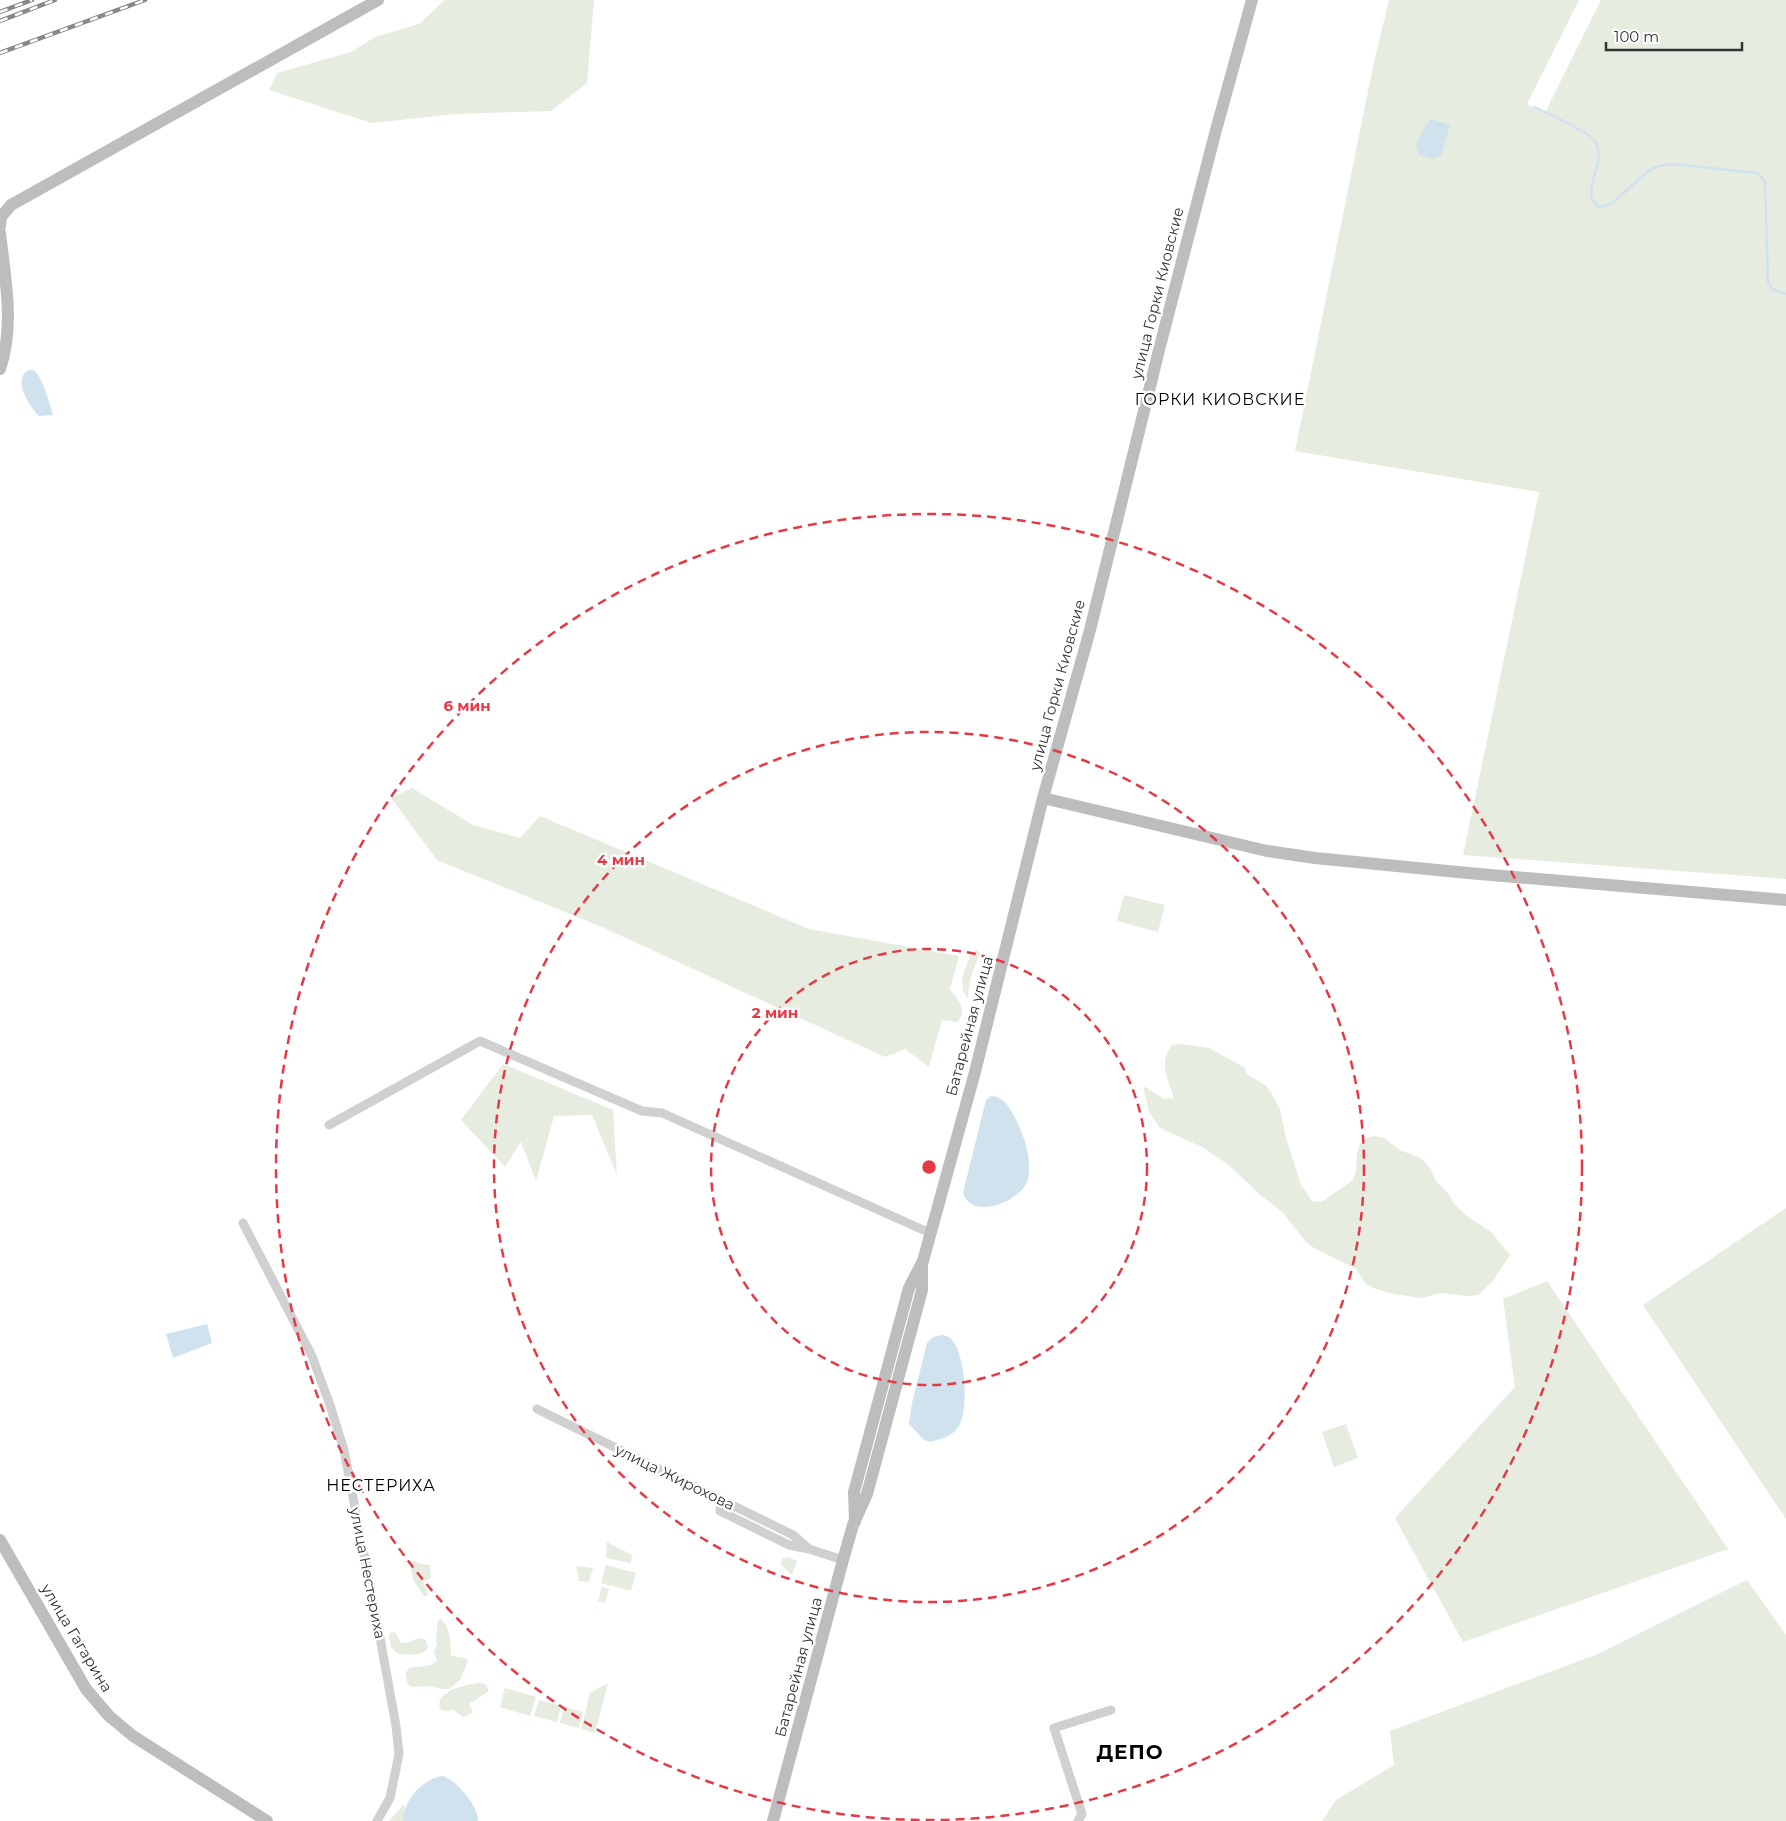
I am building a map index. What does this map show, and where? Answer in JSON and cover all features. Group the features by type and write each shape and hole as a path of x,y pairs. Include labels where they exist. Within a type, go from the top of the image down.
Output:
{"main road":[{"path":"0,226 1,217 11,205 378,0"},
{"name":"улица Горки Киовские","path":"1043,798 1090,630 1162,340 1216,130 1252,0"},
{"path":"0,233 9,320 6,352 0,369"},
{"path":"1043,798 1267,851 1315,858 1786,900"},
{"name":"Батарейная улица","path":"773,1821 843,1560 855,1522 867,1494 922,1290 922,1261 975,1072 1043,798"},
{"name":"улица Гагарина","path":"0,1540 86,1689 109,1716 133,1736 267,1821"}],"street":[{"path":"329,1125 480,1041 642,1111 662,1113 930,1234"},
{"name":"улица Нестериха","path":"243,1223 312,1356 344,1450 379,1632 396,1726 399,1754 390,1798 377,1821"},
{"name":"улица Жирохова","path":"537,1409 794,1536 809,1549"},
{"name":"улица Жирохова","path":"721,1499 720,1510 790,1545 843,1560"},
{"path":"1078,1821 1082,1814 1054,1728 1111,1710"}],"shaded area":[{"path":"445,0 594,0 587,83 551,111 456,114 372,123 269,90 277,73 351,52 375,37 419,24"},
{"path":"1389,0 1579,0 1527,104 1545,113 1601,0 1786,0 1786,879 1463,855 1539,492 1295,451 1374,62"},
{"path":"412,788 473,825 520,838 540,816 809,929 959,956 950,989 961,1004 961,1017 958,1022 942,1020 929,1067 905,1049 885,1057 602,927 437,860 391,798"},
{"path":"1124,895 1165,905 1158,932 1117,921"},
{"path":"977,950 980,954 971,976 968,999 963,991 962,978 970,956"},
{"path":"1181,1044 1209,1048 1244,1067 1248,1075 1265,1085 1271,1092 1280,1109 1286,1138 1301,1185 1312,1201 1321,1202 1352,1181 1356,1172 1357,1153 1360,1144 1366,1138 1375,1136 1384,1138 1400,1150 1425,1162 1435,1180 1449,1194 1453,1203 1467,1216 1491,1232 1510,1255 1492,1282 1478,1295 1468,1296 1440,1293 1422,1298 1393,1294 1373,1288 1365,1283 1356,1269 1306,1242 1283,1213 1258,1193 1230,1166 1204,1148 1160,1128 1149,1112 1143,1086 1165,1099 1174,1098 1165,1065 1172,1045"},
{"path":"503,1064 613,1110 617,1175 592,1115 554,1116 536,1181 521,1142 505,1167 461,1120"},
{"path":"1786,1208 1786,1519 1643,1305"},
{"path":"1547,1281 1728,1549 1463,1642 1395,1518 1515,1387 1503,1299"},
{"path":"1346,1424 1358,1458 1334,1467 1322,1432"},
{"path":"607,1542 632,1555 631,1563 606,1558"},
{"path":"788,1557 797,1561 792,1575 781,1565 782,1558"},
{"path":"414,1561 430,1565 431,1578 423,1582 428,1594 427,1596 424,1596 413,1580 410,1562"},
{"path":"606,1565 636,1573 631,1591 601,1583"},
{"path":"576,1566 593,1568 589,1582 579,1581"},
{"path":"1747,1580 1786,1635 1786,1821 1322,1821 1336,1800 1394,1765 1390,1731 1598,1654"},
{"path":"602,1587 609,1589 605,1603 598,1601"},
{"path":"440,1619 444,1622 448,1631 451,1656 466,1658 468,1662 460,1680 449,1689 429,1686 412,1687 408,1684 405,1674 409,1668 431,1665 437,1661 434,1652 437,1645 438,1620"},
{"path":"392,1632 396,1633 400,1642 404,1643 419,1638 426,1640 428,1648 419,1654 398,1654 391,1647 389,1636"},
{"path":"482,1683 486,1685 489,1691 469,1704 473,1712 467,1716 463,1717 453,1710 444,1711 440,1709 442,1697 453,1689"},
{"path":"608,1683 595,1733 581,1729 590,1693"},
{"path":"505,1688 536,1697 530,1716 500,1707"},
{"path":"539,1700 561,1706 557,1722 534,1716"},
{"path":"564,1707 583,1712 579,1728 560,1723"},
{"path":"403,1805 405,1806 403,1821 389,1821"}],"water":[{"path":"1430,119 1450,125 1441,155 1433,159 1419,155 1416,143"},
{"path":"29,370 34,370 41,380 53,415 39,416 27,400 22,380 24,374"},
{"path":"991,1096 1003,1100 1013,1114 1025,1141 1029,1169 1026,1184 1021,1191 1004,1202 984,1207 975,1206 968,1201 963,1193 986,1100"},
{"path":"207,1324 212,1343 173,1358 166,1334"},
{"path":"942,1335 949,1337 955,1344 959,1354 964,1382 964,1410 961,1421 954,1432 930,1442 924,1440 909,1424 912,1403 927,1343 933,1337"},
{"path":"443,1776 466,1794 471,1801 478,1821 403,1821 410,1798 428,1781"}],"waterway":[{"path":"1535,107 1575,127 1594,140 1598,148 1599,157 1591,193 1598,207 1611,204 1652,168 1671,164 1757,173 1765,181 1768,282 1772,289 1786,294"}],"railway":[{"path":"0,12 32,0"},
{"path":"0,21 55,0"},
{"path":"0,53 145,0"}],"district":[{"name":"ГОРКИ КИОВСКИЕ","path":"1220,399"},
{"name":"НЕСТЕРИХА","path":"381,1485"},
{"name":"ДЕПО","path":"1130,1752"}]}
